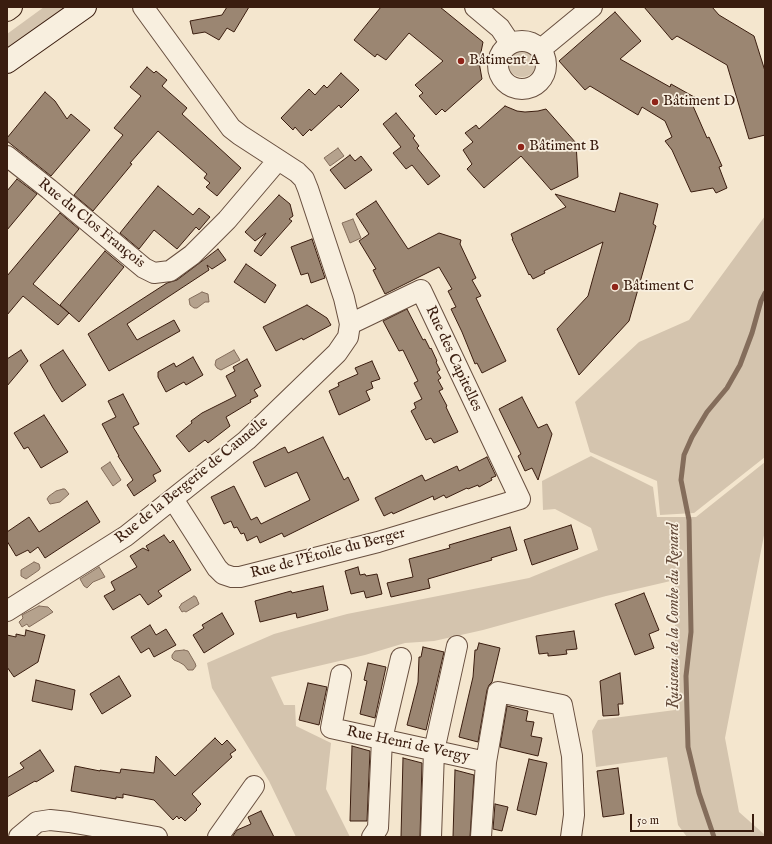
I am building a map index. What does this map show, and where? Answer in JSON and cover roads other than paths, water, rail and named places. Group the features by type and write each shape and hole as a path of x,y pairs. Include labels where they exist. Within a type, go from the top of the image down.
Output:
{"highway":[{"path":"7,10 11,7"}],"street":[{"path":"7,62 84,7"},
{"path":"143,7 231,128 297,172 304,179 344,298 350,324"},
{"path":"475,7 500,28 510,43"},
{"path":"541,49 592,7"},
{"path":"518,40 534,44 541,49 546,62 544,76 534,86 528,88 514,88 507,84 498,71 499,55 504,48 510,43 518,40"},
{"name":"Rue du Clos François","path":"7,156 144,268 154,272 170,271 192,255 227,220 278,160"},
{"name":"Rue des Capitelles","path":"350,324 421,290 520,499"},
{"name":"Rue de la Bergerie de Caunelle","path":"7,611 126,536 247,440 337,353 348,337 350,324"},
{"name":"Rue de l'Étoile du Berger","path":"173,499 217,568 223,574 232,577 240,577 378,542 520,499"},
{"path":"431,837 434,751 457,646"},
{"path":"372,837 378,828 382,739 401,658"},
{"name":"Rue Henri de Vergy","path":"341,675 331,728 486,762"},
{"name":"Rue Henri de Vergy","path":"481,837 486,762 498,692 562,705 572,756 574,816 571,837"},
{"path":"218,837 254,786"},
{"path":"19,837 37,822 50,820 157,837"}],"waterway":[{"name":"Ruisseau de la Combe du Renard","path":"714,837 699,793 688,747 686,676 691,632 689,520 681,480 684,455 692,437 707,412 727,388 740,365 765,293"}],"place":[{"name":"Bâtiment A","path":"461,61"},
{"name":"Bâtiment D","path":"655,102"},
{"name":"Bâtiment B","path":"521,147"},
{"name":"Bâtiment C","path":"615,287"}]}
